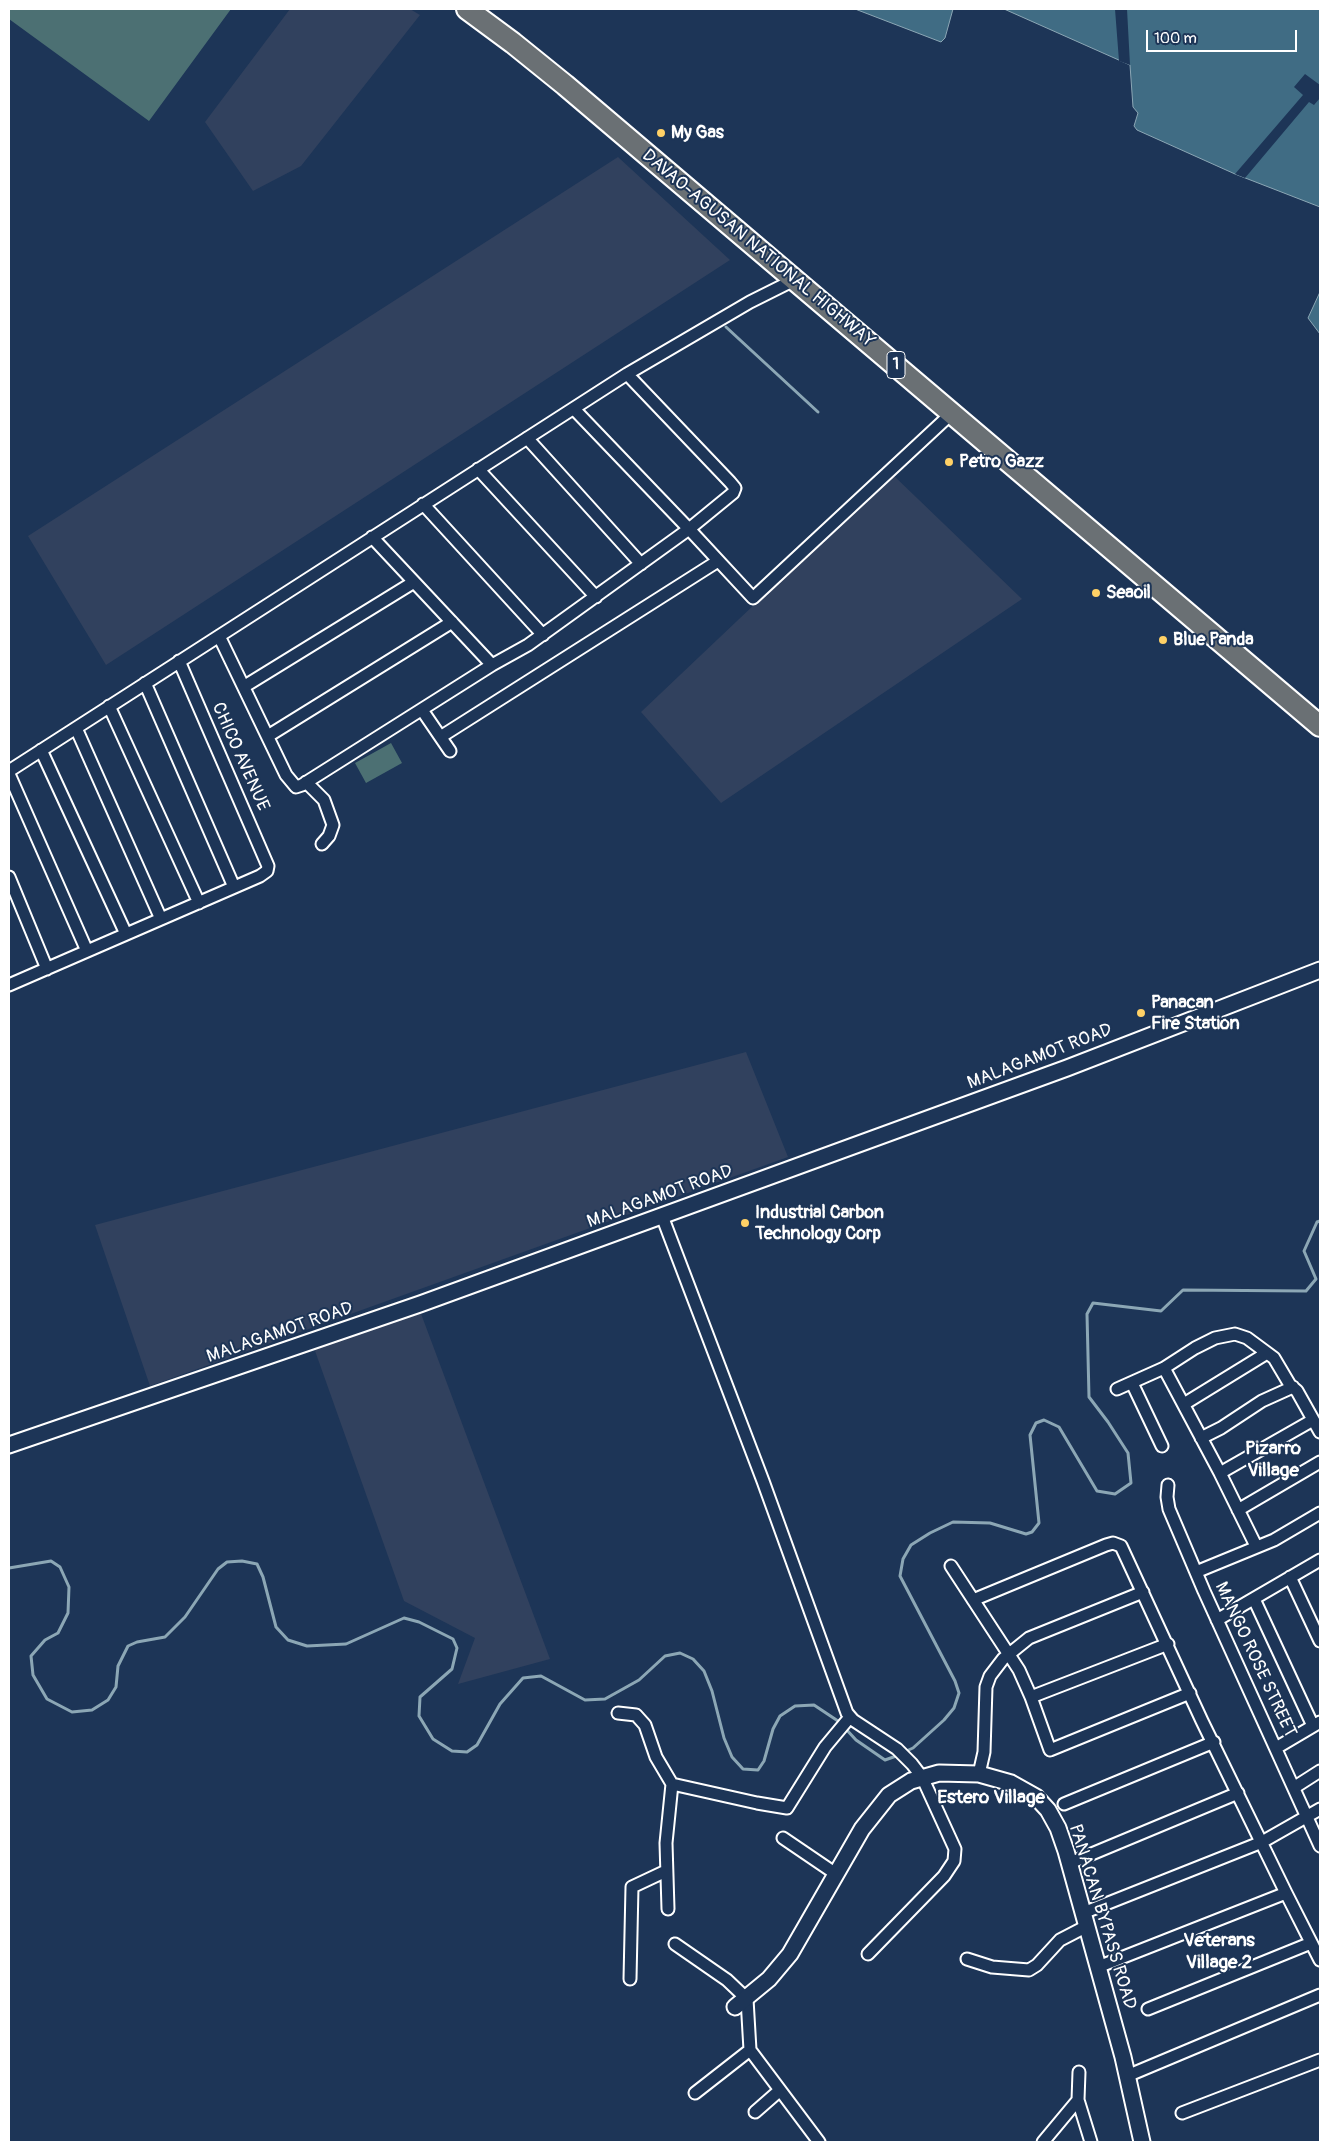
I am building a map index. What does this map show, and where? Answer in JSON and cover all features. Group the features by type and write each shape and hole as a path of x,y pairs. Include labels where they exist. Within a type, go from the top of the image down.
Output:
{"highway":[{"name":"DAVAO-AGUSAN NATIONAL HIGHWAY","path":"467,9 565,85 1320,726"}],"street":[{"path":"87,951 9,772 144,683 627,374 750,302 794,280"},
{"path":"220,636 291,783 299,787 492,665 543,635 689,529 728,499 735,488 627,374"},
{"path":"574,409 753,598 952,413"},
{"path":"527,438 641,564"},
{"path":"478,469 596,597"},
{"path":"423,504 543,635"},
{"path":"372,537 492,665"},
{"path":"442,736 718,561"},
{"path":"244,686 414,582"},
{"path":"268,736 452,622"},
{"name":"CHICO AVENUE","path":"179,661 268,866 264,874 234,887"},
{"path":"9,984 234,887 144,683"},
{"path":"109,706 199,903"},
{"path":"422,710 442,736 450,751"},
{"path":"76,728 161,919"},
{"path":"41,750 126,934"},
{"path":"306,782 324,800 333,825 329,836 322,844"},
{"path":"9,877 47,969"},
{"name":"MALAGAMOT ROAD","path":"9,1445 373,1321 1068,1068 1320,970"},
{"path":"662,1216 736,1409 848,1718 897,1749 906,1757 922,1777 952,1840 956,1855 954,1861 937,1884 868,1954"},
{"path":"1117,1389 1164,1368 1196,1348 1225,1335 1235,1334 1247,1338 1276,1360 1320,1432"},
{"path":"1184,1404 1267,1353"},
{"path":"1164,1368 1202,1438 1256,1546"},
{"path":"1132,1383 1162,1446"},
{"path":"1202,1438 1262,1401 1293,1387"},
{"path":"1220,1473 1313,1420"},
{"path":"1238,1510 1320,1462"},
{"name":"MANGO ROSE STREET","path":"1168,1485 1169,1509 1217,1620 1295,1787 1320,1846"},
{"path":"1196,1572 1274,1540 1320,1513"},
{"path":"973,1600 1113,1543 1123,1548 1190,1693 1320,1960"},
{"path":"1217,1620 1320,1560"},
{"path":"951,1566 1009,1653 1031,1697 1050,1750 1190,1693"},
{"path":"1290,1577 1320,1641"},
{"path":"979,1774 984,1752 987,1682 999,1664 1009,1653 1029,1638 1144,1592"},
{"path":"1254,1599 1316,1724 1276,1748"},
{"path":"1031,1697 1168,1644"},
{"path":"618,1713 636,1715 645,1725 656,1757 672,1784 668,1814 666,1871 668,1909"},
{"path":"672,1784 787,1808 848,1718"},
{"path":"1064,1804 1214,1742"},
{"path":"1295,1787 1320,1771"},
{"name":"PANACAN BYPASS ROAD","path":"741,2003 769,1979 790,1954 862,1829 880,1804 900,1787 922,1777 956,1772 979,1774 1011,1783 1036,1796 1048,1810 1058,1828 1070,1863 1085,1919 1127,2076 1142,2142"},
{"path":"1070,1863 1238,1793"},
{"path":"967,1959 992,1966 1029,1970 1037,1965 1060,1940 1085,1919 1262,1842 1320,1808"},
{"path":"783,1838 836,1874"},
{"path":"630,1979 632,1887 666,1871"},
{"path":"1098,1968 1286,1893"},
{"path":"1148,2009 1311,1942"},
{"path":"675,1944 721,1975 741,2003 750,2050 819,2142"},
{"path":"1127,2076 1320,1995"},
{"path":"695,2093 750,2050"},
{"path":"1182,2113 1320,2060"},
{"path":"1079,2072 1078,2100 1090,2142"},
{"path":"755,2112 779,2091"},
{"path":"1043,2142 1078,2100"}],"shaded area":[{"path":"290,9 410,9 420,15 301,166 253,191 205,122"},
{"path":"855,9 953,9 945,38 941,42"},
{"path":"1004,9 1320,9 1320,207 1235,174 1137,130 1134,126 1138,113 1133,107 1130,65"},
{"path":"618,157 730,260 106,665 28,536"},
{"path":"1320,292 1320,334 1308,318"},
{"path":"892,474 1022,599 721,803 641,712"},
{"path":"746,1052 788,1157 150,1386 95,1225"},
{"path":"420,1311 550,1659 458,1684 475,1638 404,1601 314,1348"}],"green space":[{"path":"9,9 231,9 149,121 9,19"},
{"path":"391,743 402,763 366,783 355,763"}],"pier":[{"path":"1115,9 1127,9 1130,65 1119,61"},
{"path":"1305,74 1320,85 1320,98 1314,105 1309,102 1245,178 1235,174 1303,95 1294,87"}],"waterway":[{"path":"726,327 818,412"},
{"path":"904,1752 913,1748 944,1720 954,1708 959,1693 955,1681 900,1576 903,1559 911,1545 953,1522 990,1523 1026,1534 1032,1532 1039,1523 1030,1435 1036,1423 1044,1420 1059,1427 1097,1491 1115,1494 1131,1483 1128,1453 1089,1397 1087,1314 1093,1303 1161,1311 1183,1290 1306,1291 1316,1279 1304,1251 1317,1222 1320,1221"},
{"path":"9,1568 51,1561 60,1567 69,1587 68,1613 58,1633 45,1640 31,1656 33,1675 47,1699 72,1712 92,1710 108,1700 116,1687 118,1666 128,1646 137,1642 165,1637 185,1617 218,1569 227,1562 242,1561 257,1564 263,1577 276,1627 288,1640 307,1646 346,1644 404,1618 419,1622 453,1639 457,1648 452,1669 420,1697 419,1716 433,1739 452,1751 467,1752 477,1745 500,1704 523,1678 541,1676 585,1700 605,1699 639,1680 665,1656 680,1653 693,1659 704,1671 712,1691 724,1738 732,1757 743,1769 758,1770 764,1761 773,1729 780,1716 795,1706 814,1705 841,1723"},
{"path":"845,1728 856,1740 885,1760 899,1755"}],"place":[{"name":"My Gas","path":"661,133"},
{"name":"Petro Gazz","path":"949,462"},
{"name":"Seaoil","path":"1096,593"},
{"name":"Blue Panda","path":"1163,640"},
{"name":"Panacan Fire Station","path":"1141,1013"},
{"name":"Industrial Carbon Technology Corp","path":"745,1223"}],"district":[{"name":"Pizarro Village","path":"1273,1460"},
{"name":"Estero Village","path":"991,1798"},
{"name":"Veterans Village 2","path":"1219,1952"}]}
